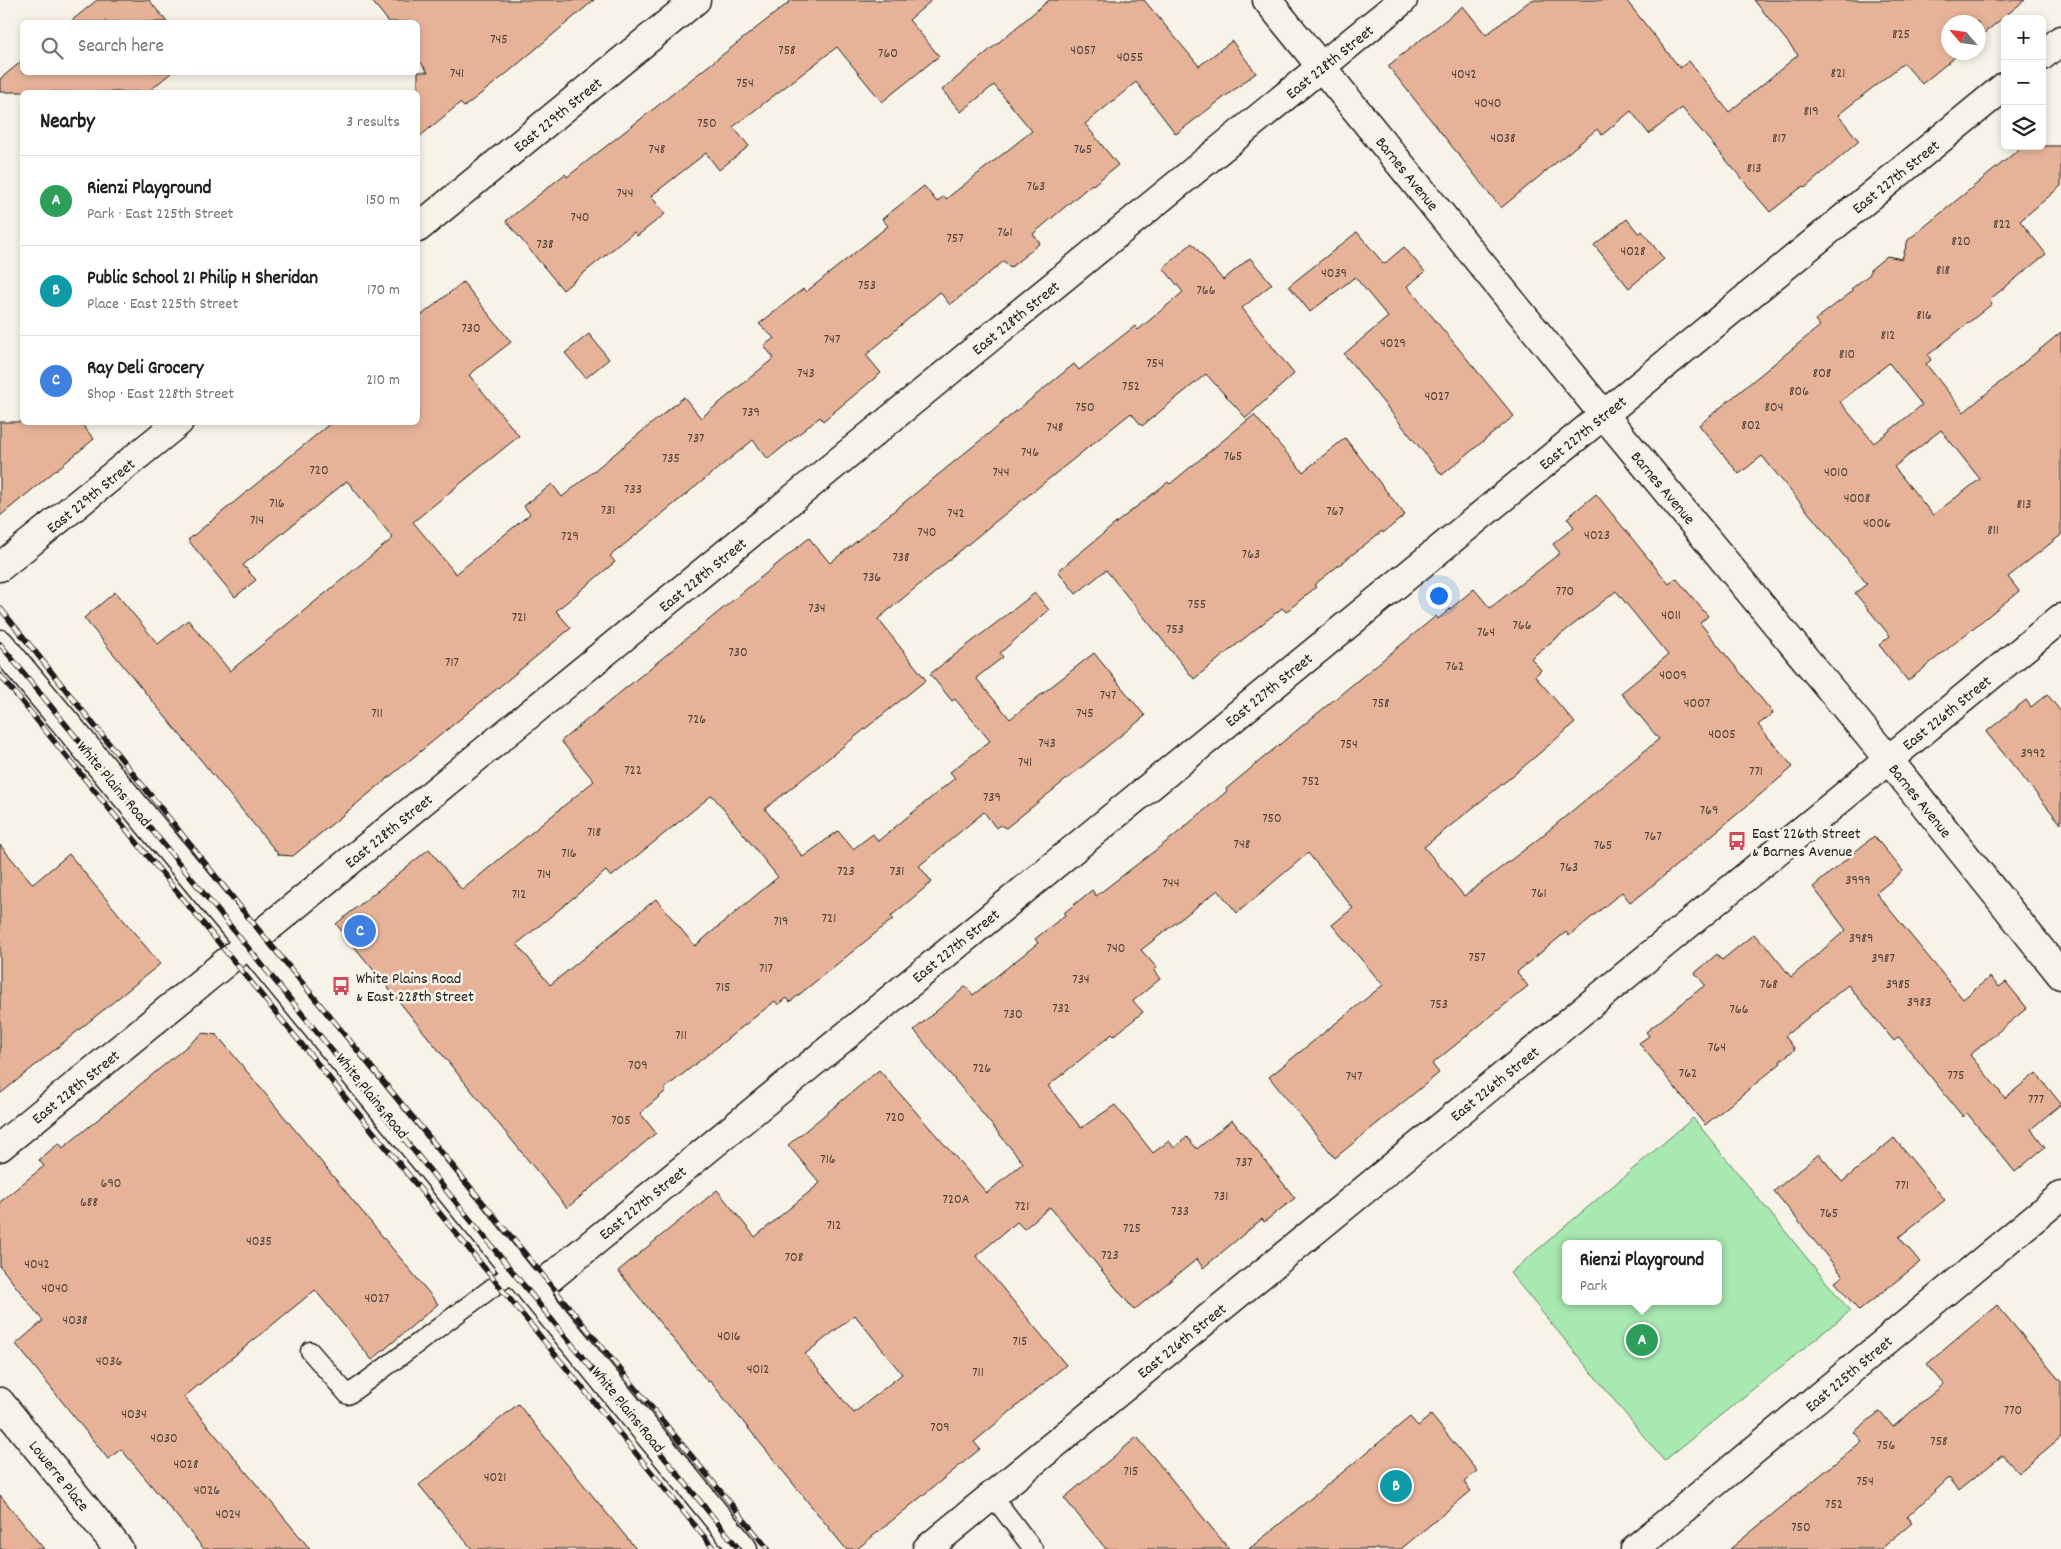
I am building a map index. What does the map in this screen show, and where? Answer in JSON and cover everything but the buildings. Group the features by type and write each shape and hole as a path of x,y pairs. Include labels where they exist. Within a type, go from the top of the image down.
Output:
{"street":[{"name":"East 229th Street","path":"420,226 696,0"},
{"name":"Barnes Avenue","path":"1267,0 1603,414 1888,759 2061,975"},
{"name":"East 228th Street","path":"0,1147 1403,0"},
{"path":"2046,53 2061,40"},
{"name":"East 227th Street","path":"533,1292 2001,89"},
{"name":"East 229th Street","path":"0,568 175,425"},
{"name":"East 226th Street","path":"927,1549 2061,618"},
{"name":"White Plains Road","path":"0,644 249,944 743,1549"},
{"name":"East 225th Street","path":"1635,1549 2061,1196"},
{"name":"Lowerre Place","path":"0,1402 119,1549"}],"lane":[{"path":"310,1351 348,1395 516,1270"},
{"path":"992,1495 1033,1549"}],"green space":[{"path":"1693,1118 1850,1311 1664,1461 1510,1273"}],"railway":[{"path":"0,608 262,934 768,1549"},
{"path":"0,644 739,1549"},
{"path":"0,675 714,1549"}],"place":[{"name":"East 226th Street & Barnes Avenue","path":"1737,841"},
{"name":"Ray Deli Grocery","path":"360,931"},
{"name":"White Plains Road & East 228th Street","path":"341,986"},
{"name":"Rienzi Playground","path":"1642,1340"},
{"name":"Public School 21 Philip H Sheridan","path":"1396,1486"}]}
